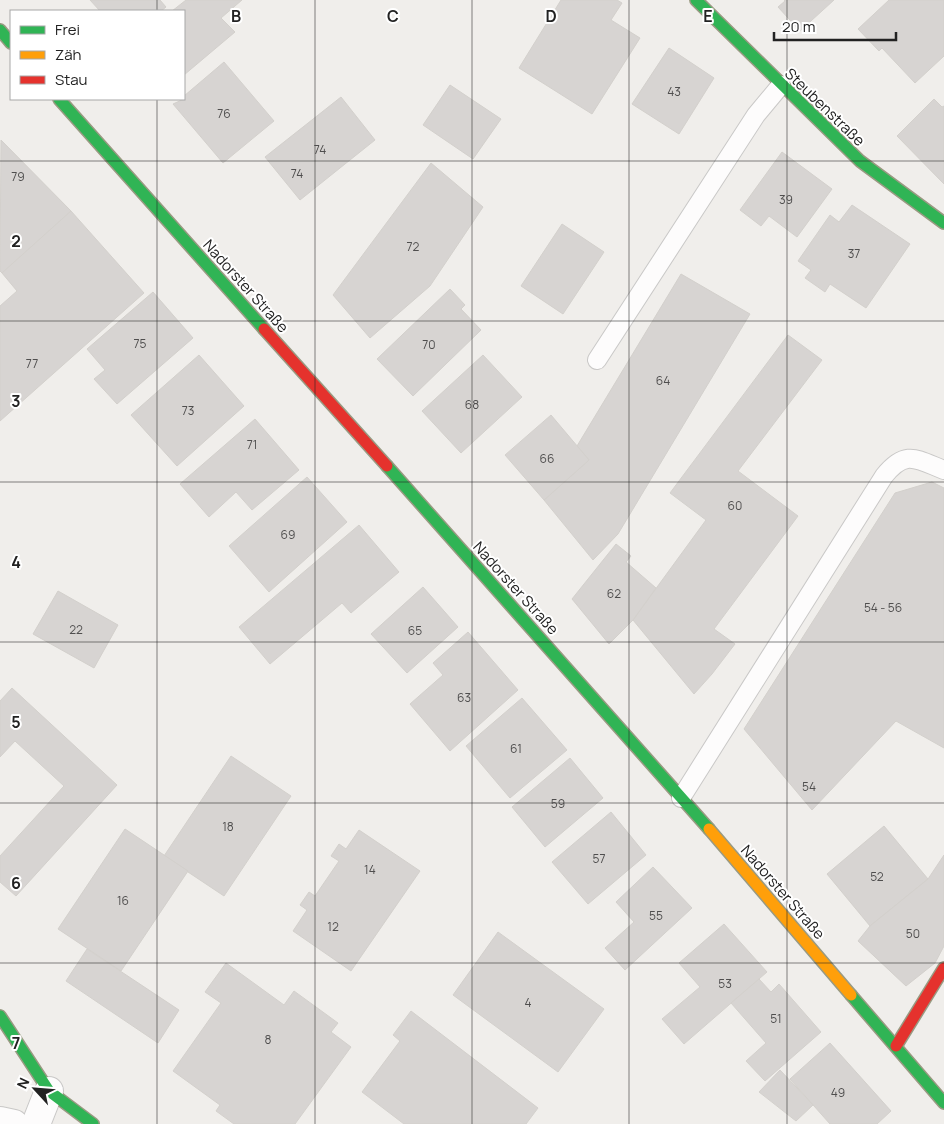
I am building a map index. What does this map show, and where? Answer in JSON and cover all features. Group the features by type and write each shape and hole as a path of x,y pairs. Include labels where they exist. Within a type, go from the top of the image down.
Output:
{"street":[{"name":"Steubenstraße","path":"696,0 860,161 944,224"},
{"path":"0,30 10,43"},
{"name":"Nadorster Straße","path":"60,100 681,798 944,1103"},
{"path":"896,1046 944,968"},
{"path":"0,1016 50,1091 93,1124"},
{"path":"36,1124 50,1091"},
{"path":"0,1121 14,1124"}],"lane":[{"path":"597,360 756,115 781,85"},
{"path":"681,798 879,485 896,462 913,458 944,470"}],"building":[{"path":"90,0 160,0 166,7 162,10 99,10"},
{"path":"186,0 242,0 221,18 235,32 185,74 185,10 173,10"},
{"path":"561,0 617,0 622,3 611,20 640,38 592,114 519,68"},
{"path":"784,0 834,0 800,31 778,7"},
{"path":"889,0 944,0 944,56 915,83 882,48 879,51 858,29"},
{"path":"669,48 714,78 679,134 632,104"},
{"path":"224,62 274,121 223,163 173,104 185,100 185,95"},
{"path":"450,85 501,119 473,159 423,125"},
{"path":"341,97 375,140 300,200 265,157"},
{"path":"934,99 942,107 944,106 944,184 897,136"},
{"path":"1,140 71,211 2,273 0,271"},
{"path":"782,152 832,189 797,237 769,216 761,226 740,210"},
{"path":"431,163 483,207 430,286 370,338 333,295"},
{"path":"852,205 910,244 866,308 830,284 825,292 805,278 811,270 798,261 830,215 839,222"},
{"path":"71,211 144,293 0,421 0,306 17,291 2,273"},
{"path":"562,224 604,252 563,314 521,286"},
{"path":"681,274 750,314 618,534 593,560 544,500 589,460 577,446"},
{"path":"450,289 465,305 461,309 481,330 413,396 377,359"},
{"path":"153,292 193,338 117,404 94,379 105,370 87,349"},
{"path":"788,335 822,360 738,471 798,516 714,629 735,644 694,694 633,620 706,520 670,493"},
{"path":"199,355 244,406 177,466 131,415"},
{"path":"483,355 522,397 461,453 422,411"},
{"path":"551,415 589,460 544,500 505,455"},
{"path":"255,419 299,470 252,510 236,492 209,517 180,484"},
{"path":"307,477 347,522 269,592 229,546"},
{"path":"932,482 944,488 944,748 896,721 812,810 744,729 895,493"},
{"path":"359,525 399,572 351,613 342,603 270,664 239,627"},
{"path":"616,544 631,556 626,562 656,588 633,620 609,644 572,599"},
{"path":"423,587 458,627 407,673 371,634"},
{"path":"58,591 118,625 94,668 33,634"},
{"path":"468,632 518,690 450,751 410,704 443,675 433,663"},
{"path":"12,688 117,785 16,896 0,882 0,856 64,786 15,741 0,757 0,701"},
{"path":"522,698 567,750 510,798 466,746"},
{"path":"231,756 291,796 224,896 164,856"},
{"path":"570,758 603,798 545,847 512,807"},
{"path":"611,812 646,855 588,904 552,862"},
{"path":"884,826 928,879 870,926 827,874"},
{"path":"125,829 188,871 121,971 58,929"},
{"path":"359,830 420,871 351,971 293,931 307,910 300,905 309,892 315,896 339,861 331,856 339,844 346,849"},
{"path":"944,855 944,946 935,963 906,986 858,941 870,926 928,879"},
{"path":"653,867 692,908 625,970 605,948 634,922 616,902"},
{"path":"724,924 767,972 684,1044 662,1019 700,987 679,963"},
{"path":"498,932 604,1009 558,1072 453,995"},
{"path":"87,949 179,1010 158,1043 66,981"},
{"path":"226,963 284,1005 294,991 338,1023 331,1032 351,1047 295,1124 234,1124 216,1111 220,1105 173,1071 221,1003 205,992"},
{"path":"759,979 771,992 779,984 821,1032 765,1081 746,1061 766,1043 731,1003"},
{"path":"411,1011 538,1108 526,1124 404,1124 362,1092 400,1041 393,1035"},
{"path":"830,1043 891,1111 877,1124 830,1124 790,1079"},
{"path":"780,1070 813,1105 796,1121 759,1092"}],"traffic: fast":[{"path":"696,0 860,161 944,223"},
{"path":"0,30 10,42"},
{"path":"60,100 264,329"},
{"path":"387,466 709,829"},
{"path":"851,995 944,1103"},
{"path":"0,1016 49,1091 93,1124"}],"traffic: slow":[{"path":"709,829 851,995"}],"traffic: jam":[{"path":"264,329 387,466"},
{"path":"896,1046 944,968"}]}
